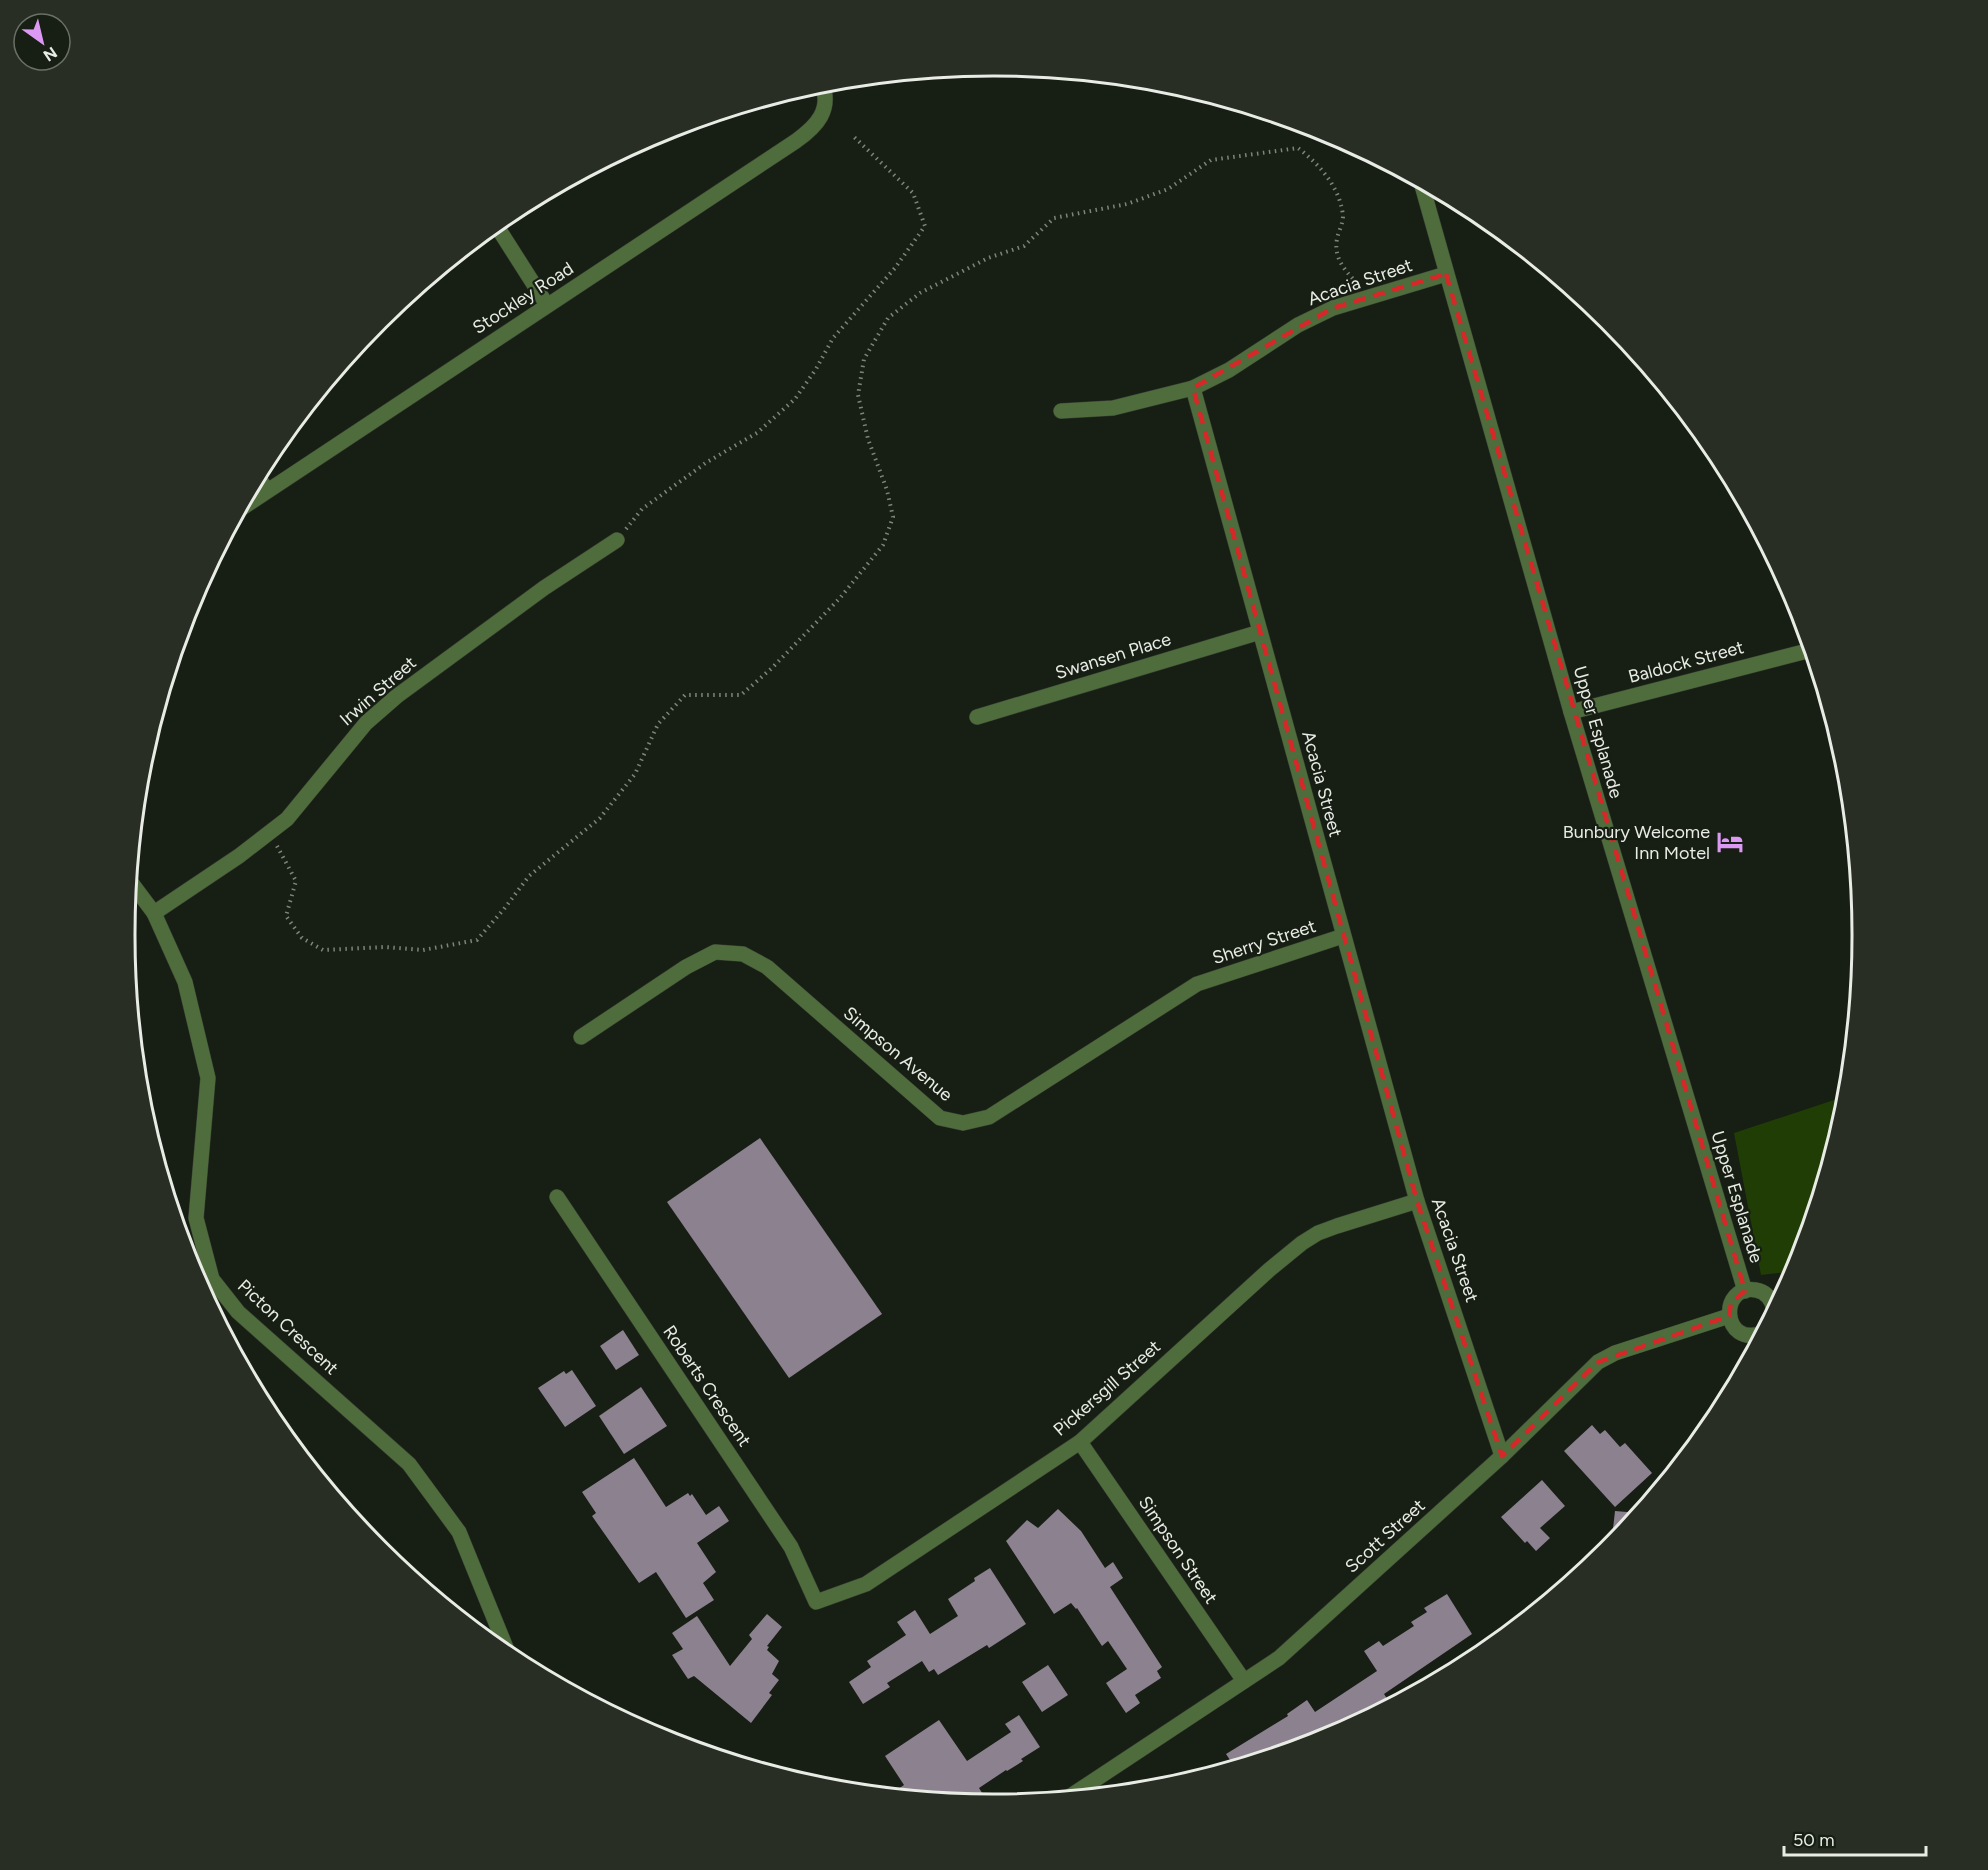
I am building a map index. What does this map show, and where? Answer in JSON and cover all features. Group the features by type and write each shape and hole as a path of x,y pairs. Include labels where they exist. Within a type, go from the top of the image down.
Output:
{"street":[{"name":"Stockley Road","path":"256,498 796,141 813,128 821,116 826,102 824,94"},
{"name":"Upper Esplanade","path":"1423,192 1571,712 1745,1290"},
{"path":"501,233 547,305"},
{"name":"Acacia Street","path":"1446,274 1333,308 1298,325 1229,370 1193,388 1417,1201 1502,1456"},
{"path":"1061,411 1113,408 1193,388"},
{"path":"264,485 267,490"},
{"name":"Irwin Street","path":"154,913 239,856 287,819 366,723 397,696 544,588 617,540"},
{"name":"Swansen Place","path":"977,717 1260,632"},
{"name":"Baldock Street","path":"1571,712 1804,652"},
{"name":"Picton Crescent","path":"137,890 154,913 185,982 208,1078 196,1218 204,1271"},
{"name":"Sherry Street","path":"1197,984 1343,936"},
{"name":"Simpson Avenue","path":"581,1037 686,967 715,952 743,954 767,967 940,1118 963,1123 989,1117 1197,984"},
{"name":"Roberts Crescent","path":"557,1197 791,1547 816,1602"},
{"name":"Pickersgill Street","path":"816,1602 866,1584 1080,1442 1269,1270 1302,1243 1337,1226 1417,1201"},
{"name":"Picton Crescent","path":"212,1288 409,1464 459,1532 501,1638"},
{"path":"1753,1335 1736,1329 1729,1317 1731,1303 1739,1293 1745,1290 1760,1291 1767,1295 1770,1301"},
{"name":"Scott Street","path":"1082,1789 1279,1659 1502,1456 1598,1362 1615,1353 1729,1317"},
{"name":"Simpson Street","path":"1080,1442 1244,1681"}],"path":[{"path":"617,540 642,509 707,462 757,433 795,399 816,369 833,338 895,268 925,225 913,193 852,135"},
{"path":"270,833 296,881 286,916 302,938 323,950 385,947 423,950 477,940 529,876 600,818 635,774 658,724 685,695 741,694 772,668 840,598 883,545 893,517 887,490 868,439 858,394 864,359 888,318 920,293 988,258 1024,246 1054,218 1127,204 1168,189 1211,160 1298,148 1319,165 1336,192 1343,218 1336,243 1336,254 1346,272 1370,296"}],"highlighted area":[{"path":"1446,274 1745,1291 1731,1303 1729,1316 1598,1362 1502,1456 1417,1201 1193,388 1333,308"}],"green space":[{"path":"1836,1099 1807,1211 1783,1272 1761,1275 1734,1133"}],"building":[{"path":"760,1138 882,1314 789,1378 667,1202"},
{"path":"623,1330 639,1355 616,1370 600,1346"},
{"path":"572,1370 596,1406 565,1427 538,1388 564,1371 566,1374"},
{"path":"641,1387 667,1426 624,1454 599,1416"},
{"path":"1592,1425 1600,1434 1605,1430 1620,1447 1625,1443 1652,1473 1615,1507 1564,1451"},
{"path":"634,1458 666,1507 688,1493 690,1496 692,1494 706,1515 719,1506 729,1521 697,1543 716,1572 703,1583 714,1600 686,1618 656,1572 639,1583 592,1516 596,1513 582,1492"},
{"path":"1542,1480 1565,1506 1540,1528 1550,1538 1536,1551 1527,1541 1525,1543 1501,1517"},
{"path":"1058,1509 1081,1531 1105,1568 1113,1562 1123,1578 1110,1587 1162,1667 1157,1671 1161,1678 1135,1695 1140,1703 1126,1713 1106,1683 1127,1669 1108,1641 1102,1646 1077,1608 1071,1603 1054,1614 1006,1541 1027,1520 1038,1528"},
{"path":"1615,1511 1629,1512 1613,1529"},
{"path":"990,1568 1026,1624 989,1648 987,1645 938,1675 934,1669 929,1672 922,1661 887,1683 890,1687 863,1704 849,1682 871,1667 867,1661 906,1635 897,1622 915,1610 930,1634 958,1616 948,1599"},
{"path":"1447,1594 1472,1634 1384,1694 1387,1698 1374,1705 1323,1728 1230,1760 1226,1754 1288,1716 1287,1714 1307,1700 1315,1712 1377,1671 1364,1651 1379,1641 1383,1646 1414,1626 1411,1622 1427,1612 1424,1608"},
{"path":"767,1614 782,1627 767,1646 769,1647 767,1650 779,1661 772,1674 779,1680 769,1693 772,1695 751,1723 694,1676 688,1679 672,1655 683,1649 672,1633 697,1616 730,1666 752,1639 749,1635"},
{"path":"1048,1665 1068,1695 1042,1712 1022,1682"},
{"path":"1019,1715 1040,1747 1021,1759 1023,1761 979,1788 982,1794 900,1788 904,1785 885,1756 939,1720 967,1761 1011,1732 1005,1724"}],"place":[{"name":"Bunbury Welcome Inn Motel","path":"1730,842"}]}
